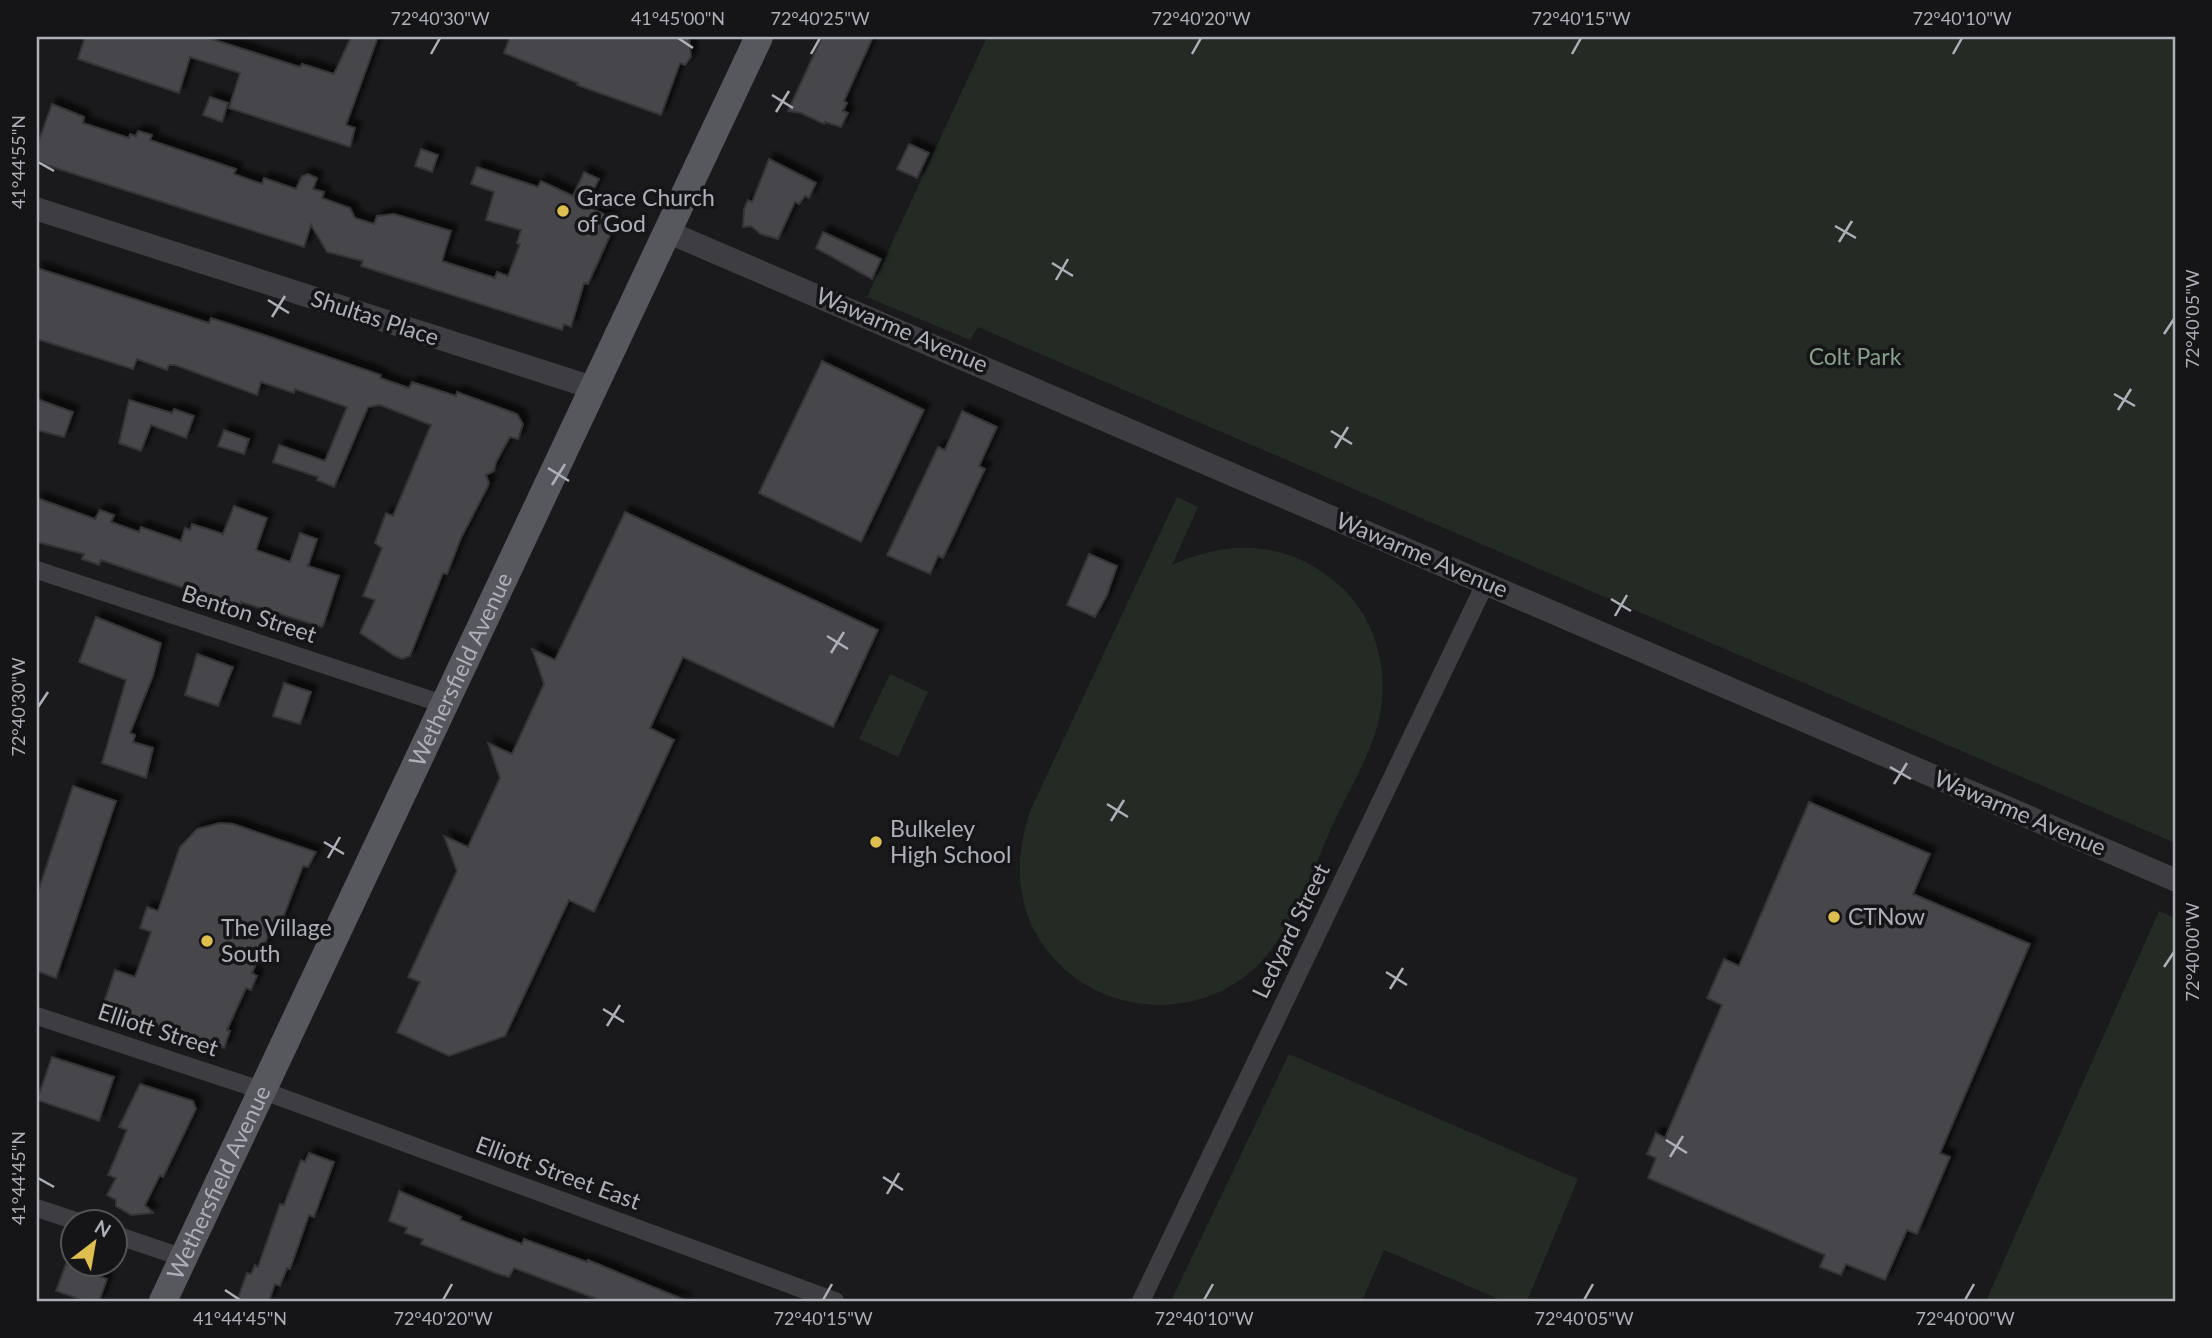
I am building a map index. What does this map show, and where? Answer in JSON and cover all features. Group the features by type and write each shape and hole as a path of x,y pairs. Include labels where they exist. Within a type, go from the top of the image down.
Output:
{"main road":[{"name":"Wethersfield Avenue","path":"163,1301 759,37"}],"street":[{"name":"Shultas Place","path":"37,209 594,388"},
{"name":"Wawarme Avenue","path":"668,232 2175,880"},
{"name":"Benton Street","path":"37,570 446,705"},
{"name":"Ledyard Street","path":"1141,1301 1486,582"},
{"name":"Elliott Street","path":"37,1016 264,1091"},
{"name":"Elliott Street East","path":"264,1091 835,1301"},
{"path":"37,1208 60,1216"},
{"path":"130,1240 184,1258"}],"green space":[{"name":"Colt Park","path":"987,37 2175,37 2175,843 978,327 970,340 867,297"},
{"path":"1177,497 1198,507 1172,565 1216,551 1259,548 1280,552 1320,570 1350,596 1368,623 1379,652 1383,683 1380,715 1370,747 1298,905 1281,936 1248,974 1222,991 1192,1001 1162,1005 1131,1002 1101,993 1074,977 1050,954 1030,921 1024,903 1020,866 1021,847 1031,809"},
{"path":"890,674 928,692 898,757 859,739"},
{"path":"2159,911 2175,918 2175,1301 1986,1301"},
{"path":"1289,1054 1578,1179 1527,1301 1503,1301 1384,1250 1362,1301 1171,1301"}],"building":[{"path":"85,37 205,37 300,67 302,64 334,74 351,37 378,37 346,125 355,128 350,147 229,108 240,73 190,57 179,93 78,59"},
{"path":"510,37 689,37 691,57 685,65 680,63 661,115 577,85 578,83 504,53"},
{"path":"822,37 873,37 844,101 847,103 843,111 848,113 841,127 788,111"},
{"path":"210,97 228,103 222,122 203,115"},
{"path":"52,104 84,117 83,123 129,138 130,134 136,136 138,131 152,135 150,140 236,169 234,174 262,184 264,178 296,189 302,176 308,174 317,178 313,189 324,192 322,198 350,208 355,218 374,224 377,216 394,214 451,231 442,261 495,278 497,272 508,276 520,244 517,243 521,230 486,220 494,192 471,184 477,167 538,187 541,181 573,196 584,172 599,179 586,205 611,218 607,226 613,229 588,284 584,283 571,327 564,324 562,330 361,266 363,261 327,252 311,225 304,247 46,165 37,160 37,146"},
{"path":"909,144 929,153 917,178 897,169"},
{"path":"421,149 438,155 432,172 415,166"},
{"path":"769,159 816,183 809,198 805,196 799,204 795,202 778,239 761,234 751,226 743,227 744,209 748,200 752,202"},
{"path":"823,232 881,259 872,279 816,248"},
{"path":"37,268 209,323 211,318 267,336 381,375 380,378 409,388 412,382 456,396 457,392 517,414 523,424 518,439 510,437 494,471 486,475 489,483 487,488 461,538 447,574 443,573 410,656 402,659 395,656 360,633 375,600 363,596 382,548 375,543 386,513 393,516 431,425 380,405 368,407 334,487 317,480 318,477 273,462 279,445 325,461 347,407 295,389 294,393 261,382 257,395 175,365 169,365 167,370 137,359 133,369 37,339"},
{"path":"822,361 924,410 861,542 759,493"},
{"path":"37,399 73,412 64,437 37,430"},
{"path":"129,400 172,413 174,409 194,416 186,438 151,425 141,451 119,443"},
{"path":"962,411 997,427 979,466 985,469 943,558 938,556 930,574 887,555 938,447 945,450"},
{"path":"224,430 249,439 244,454 218,446"},
{"path":"37,498 95,519 100,510 114,515 111,522 139,532 141,527 181,541 185,528 190,530 192,524 223,534 234,506 267,518 256,550 290,562 300,533 317,539 308,566 339,576 324,623 322,627 241,602 240,605 228,603 101,560 99,565 82,559 84,554 37,542"},
{"path":"625,512 878,630 833,727 683,657 650,728 674,740 594,912 569,900 505,1036 449,1056 397,1032 420,982 408,977 457,871 444,836 468,847 500,778 488,743 512,754 544,684 532,649 555,660"},
{"path":"1089,554 1117,566 1107,595 1095,617 1067,605"},
{"path":"96,617 161,643 153,676 130,733 135,735 133,742 153,748 146,778 102,763 126,680 79,662"},
{"path":"197,654 233,667 218,706 185,695"},
{"path":"284,683 311,692 300,724 273,716"},
{"path":"73,786 116,801 56,978 37,971 37,895"},
{"path":"1809,802 1930,854 1913,894 2030,944 1940,1153 1950,1157 1917,1234 1907,1230 1885,1280 1846,1264 1841,1275 1820,1267 1825,1255 1648,1178 1656,1158 1647,1154 1656,1133 1665,1138 1722,1005 1707,998 1724,959 1739,966"},
{"name":"The Village South","path":"220,823 233,824 316,852 308,867 303,866 281,923 275,920 252,973 257,976 251,990 246,988 227,1030 230,1031 224,1048 103,1006 115,970 135,977 151,932 140,928 147,907 158,911 180,847 197,829"},
{"path":"52,1057 114,1077 99,1121 37,1100"},
{"path":"140,1084 193,1101 196,1109 163,1177 160,1175 145,1205 153,1213 131,1215 130,1208 119,1208 116,1206 116,1200 107,1195 116,1178 108,1175 127,1130 119,1127"},
{"path":"309,1153 334,1162 314,1217 309,1215 290,1269 287,1268 280,1286 275,1284 269,1301 237,1301 247,1273 251,1274 255,1265 258,1267 280,1204 284,1205 301,1160 305,1162"},
{"path":"399,1191 461,1217 460,1220 522,1244 524,1239 587,1262 588,1260 687,1301 602,1301 514,1268 509,1277 496,1273 421,1244 423,1239 405,1233 407,1228 389,1221"},
{"path":"61,1278 107,1279 99,1301 85,1301 56,1291"}],"place":[{"name":"Grace Church of God","path":"563,211"},
{"name":"Bulkeley High School","path":"876,842"},
{"name":"CTNow","path":"1834,917"},
{"name":"The Village South","path":"207,941"}]}
